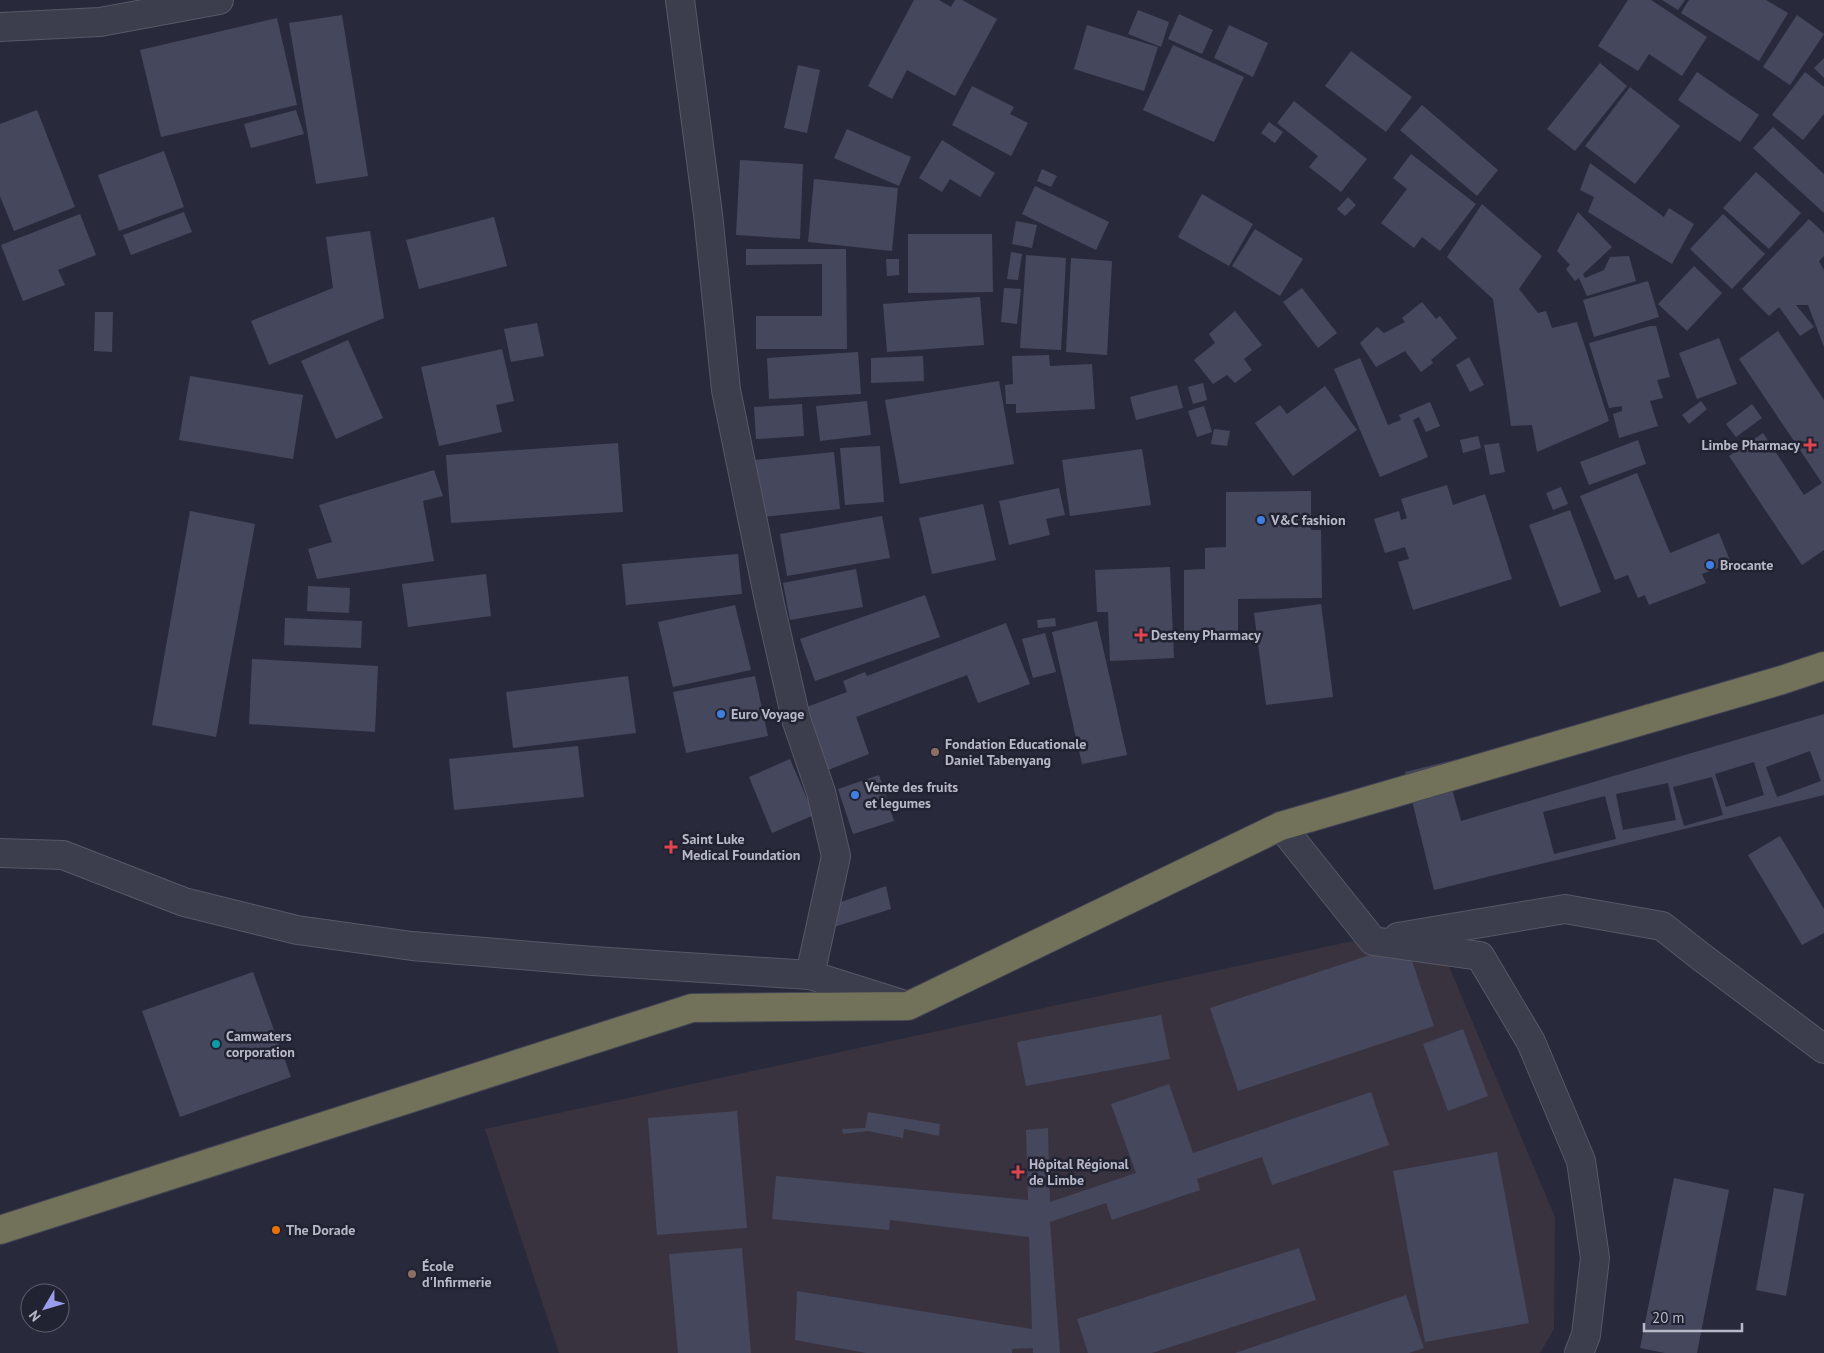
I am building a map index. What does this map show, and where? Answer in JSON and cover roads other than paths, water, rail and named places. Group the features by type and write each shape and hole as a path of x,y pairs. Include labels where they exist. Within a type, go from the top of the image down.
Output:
{"highway":[{"path":"0,1230 692,1008 908,1006 1281,826 1782,680 1824,666"}],"street":[{"path":"0,27 100,22 219,0"},
{"path":"680,0 708,214 726,390 770,605 794,710 821,792 836,856 810,975"},
{"path":"1281,826 1373,941 1480,956 1531,1042 1581,1161 1595,1258 1586,1335 1579,1353"},
{"path":"0,853 63,855 184,902 298,930 412,946 593,961 810,975 908,1006"},
{"path":"1373,941 1565,909 1662,926 1824,1049"}],"place":[{"name":"Limbe Pharmacy","path":"1810,445"},
{"name":"V&C fashion","path":"1261,520"},
{"name":"Brocante","path":"1710,565"},
{"name":"Desteny Pharmacy","path":"1141,635"},
{"name":"Euro Voyage","path":"721,714"},
{"name":"Fondation Educationale Daniel Tabenyang","path":"935,752"},
{"name":"Vente des fruits et legumes","path":"855,795"},
{"name":"Saint Luke Medical Foundation","path":"671,847"},
{"name":"Camwaters corporation","path":"216,1044"},
{"name":"Hôpital Régional de Limbe","path":"1018,1172"},
{"name":"The Dorade","path":"276,1230"},
{"name":"École d'Infirmerie","path":"412,1274"}]}
